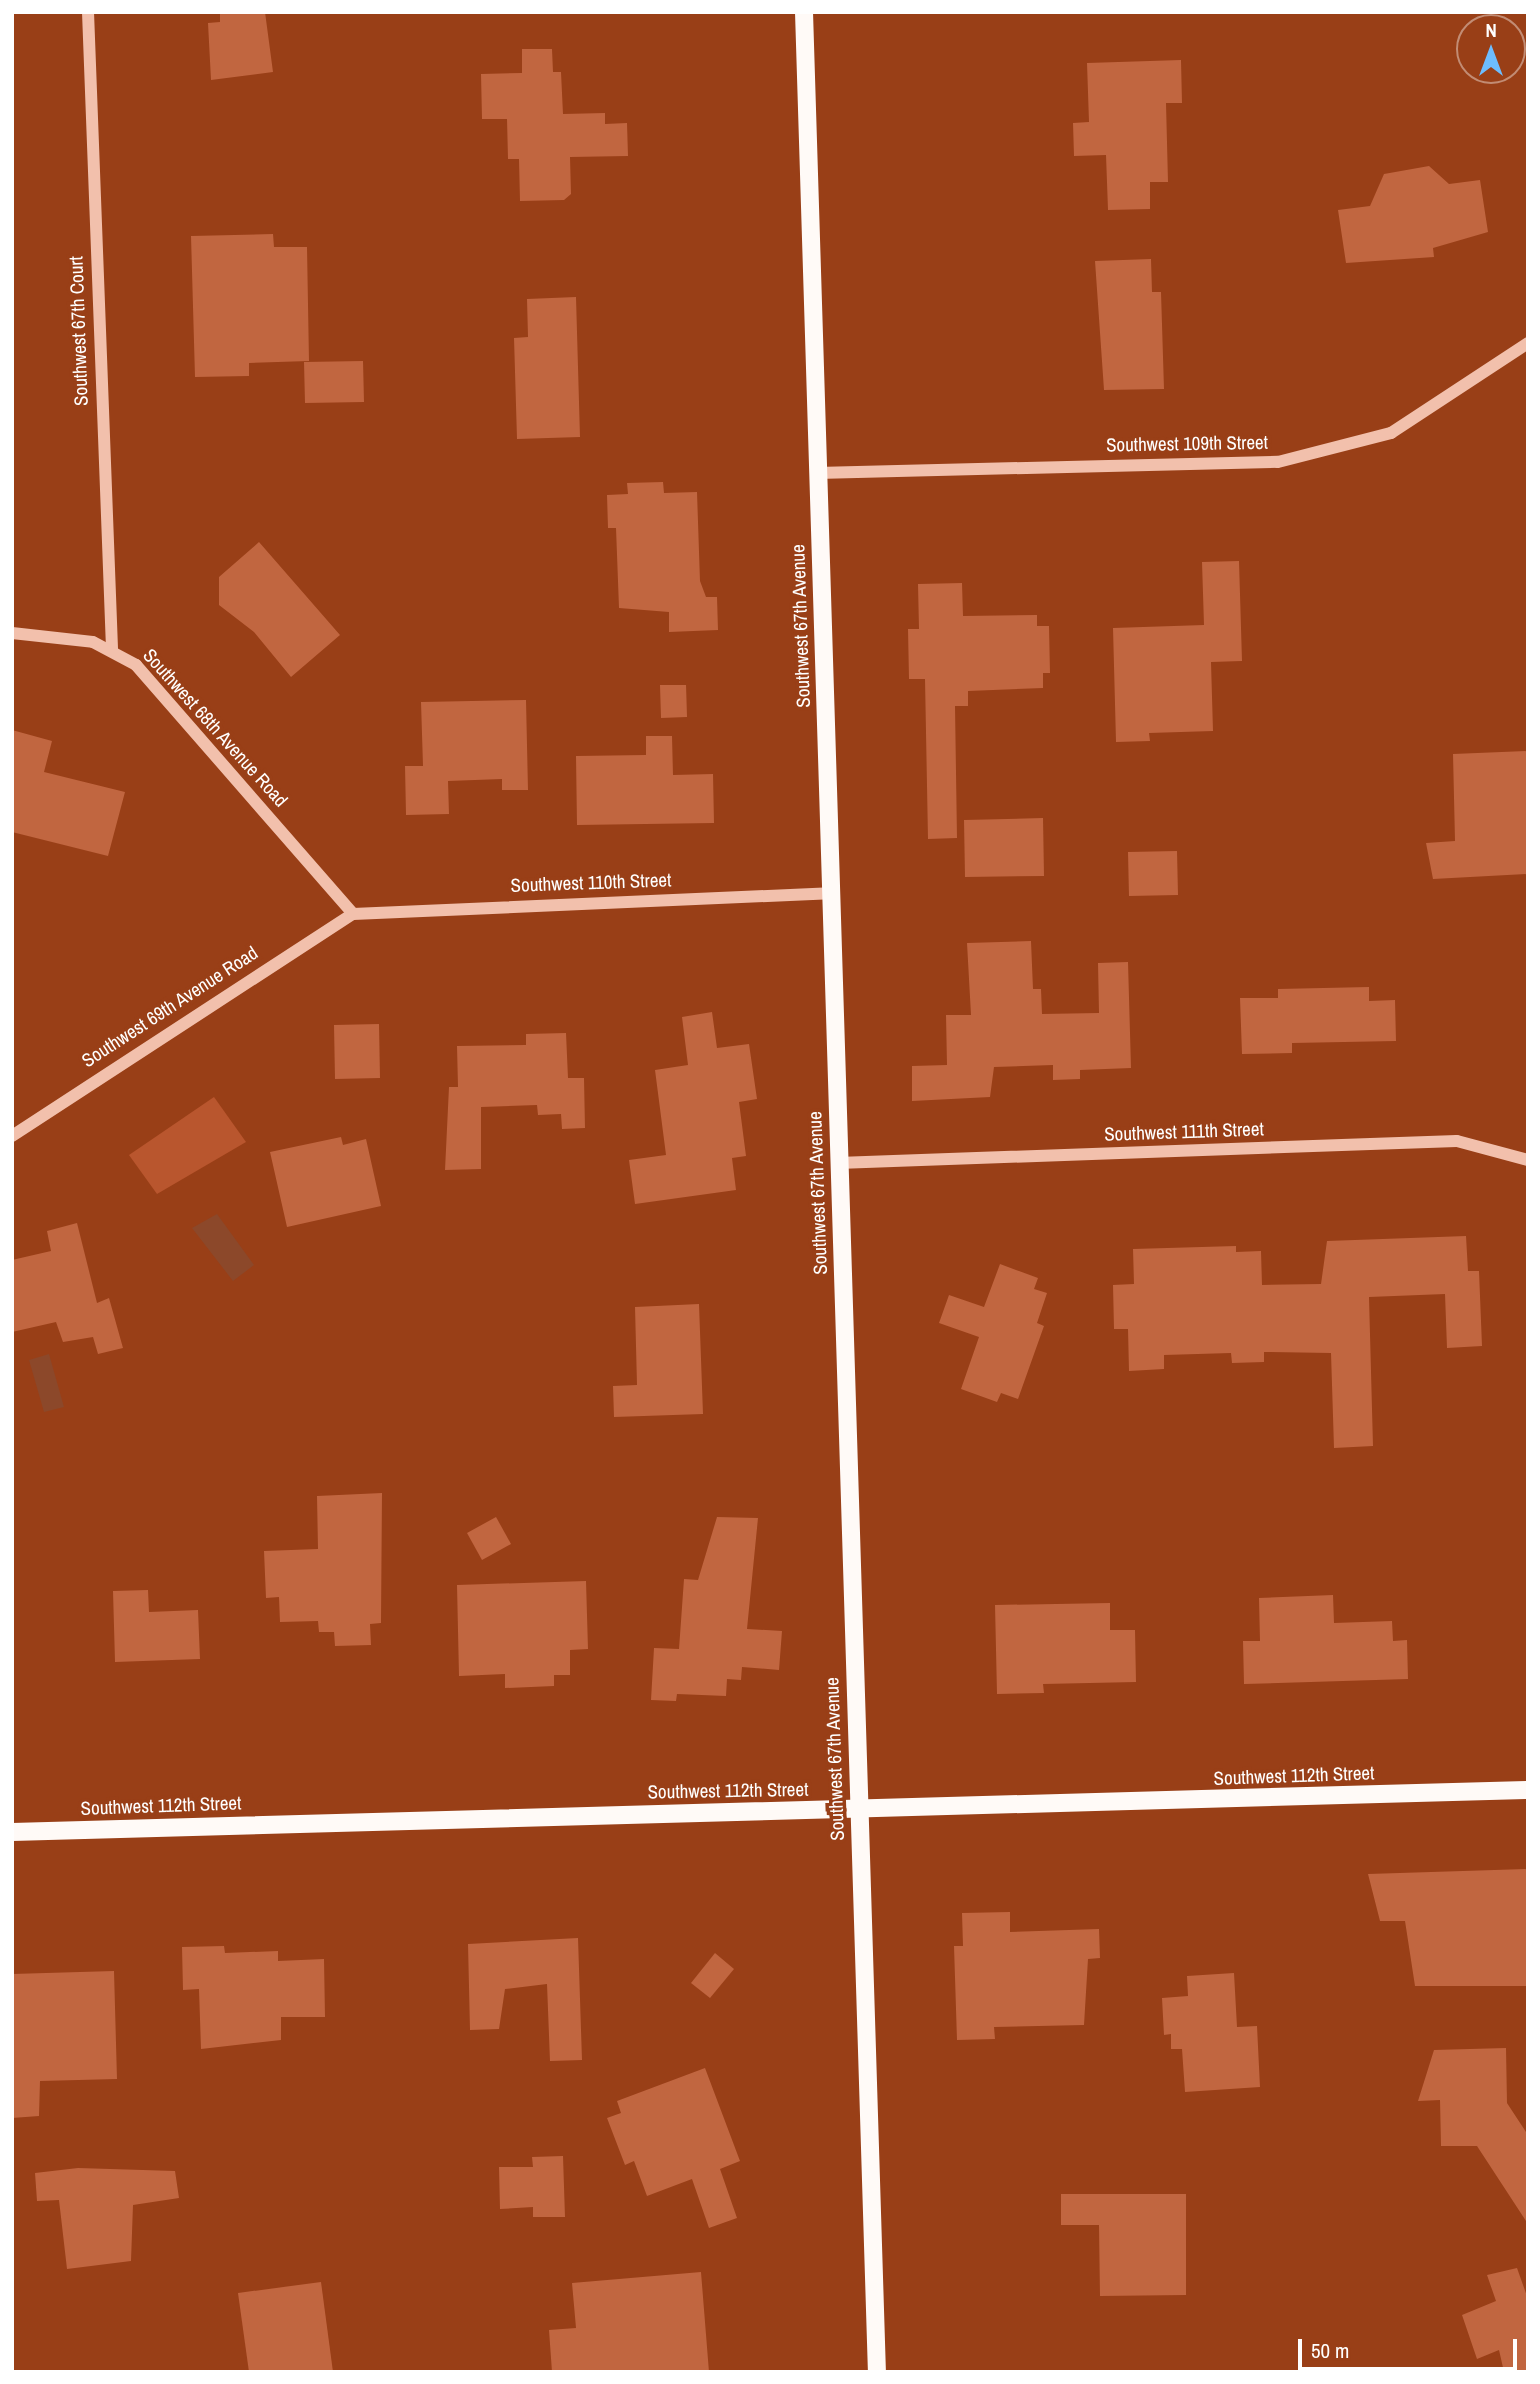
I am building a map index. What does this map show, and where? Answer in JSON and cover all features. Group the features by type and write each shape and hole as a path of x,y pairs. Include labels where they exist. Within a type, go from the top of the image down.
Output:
{"main road":[{"name":"Southwest 67th Avenue","path":"804,12 877,2372"},
{"name":"Southwest 112th Street","path":"12,1832 1528,1790"}],"street":[{"name":"Southwest 67th Court","path":"88,12 112,649"},
{"name":"Southwest 109th Street","path":"817,473 1278,462 1391,433 1528,343"},
{"name":"Southwest 68th Avenue Road","path":"12,633 112,649 156,686 353,914"},
{"name":"Southwest 110th Street","path":"353,914 830,893"},
{"name":"Southwest 69th Avenue Road","path":"12,1136 353,914"},
{"name":"Southwest 111th Street","path":"838,1163 1457,1141 1528,1160"}],"shaded area":[{"path":"214,1097 246,1142 157,1194 129,1155"},
{"path":"217,1214 254,1265 233,1281 192,1228"},
{"path":"49,1354 64,1407 44,1412 29,1360"}],"building":[{"path":"220,12 265,12 273,72 211,80 208,23 220,22"},
{"path":"522,49 552,49 553,72 561,72 563,114 605,113 605,124 627,123 628,156 570,157 571,194 564,200 520,201 519,159 508,159 507,119 482,119 481,74 522,73"},
{"path":"1181,60 1182,103 1166,103 1168,182 1150,182 1150,209 1108,210 1106,155 1074,156 1073,123 1089,122 1087,63"},
{"path":"1429,166 1449,184 1480,180 1488,232 1433,248 1434,257 1346,263 1338,210 1370,206 1384,174"},
{"path":"273,234 274,247 307,247 309,361 249,363 249,376 195,377 191,236"},
{"path":"1151,259 1152,292 1161,292 1164,389 1104,390 1095,261"},
{"path":"576,297 580,437 517,439 514,338 528,337 527,299"},
{"path":"363,361 364,402 305,403 304,362"},
{"path":"663,482 664,493 697,492 700,581 706,597 717,597 718,630 669,632 669,612 619,608 616,528 608,528 607,495 628,494 627,483"},
{"path":"259,542 340,635 291,677 254,632 219,605 219,577"},
{"path":"1239,561 1242,661 1211,662 1213,731 1149,733 1150,741 1116,742 1113,628 1204,625 1202,562"},
{"path":"962,583 963,616 1037,615 1037,626 1049,626 1050,673 1043,673 1043,688 968,691 968,706 955,706 957,838 928,839 925,679 909,679 908,629 919,629 918,584"},
{"path":"660,685 686,685 687,717 661,718"},
{"path":"526,700 528,790 502,790 502,779 448,781 449,814 406,815 405,766 423,766 421,702"},
{"path":"12,730 52,741 44,772 125,792 108,856 12,832"},
{"path":"646,736 672,736 673,775 713,774 714,823 577,825 576,756 646,755"},
{"path":"1528,751 1528,874 1433,879 1426,843 1455,841 1453,754"},
{"path":"1043,818 1044,876 965,877 964,820"},
{"path":"1177,851 1178,895 1129,896 1128,852"},
{"path":"1031,941 1033,989 1041,989 1042,1014 1099,1013 1098,963 1128,962 1131,1068 1080,1070 1080,1079 1053,1080 1053,1065 994,1067 990,1097 912,1101 912,1066 947,1065 946,1015 971,1015 967,943"},
{"path":"1369,987 1369,1001 1395,1000 1396,1041 1292,1043 1292,1053 1242,1054 1240,998 1278,998 1278,989"},
{"path":"712,1012 717,1048 749,1044 757,1099 739,1102 746,1156 732,1158 736,1190 635,1204 629,1160 666,1155 655,1070 688,1065 682,1017"},
{"path":"379,1024 380,1078 335,1079 334,1025"},
{"path":"566,1033 568,1078 584,1078 585,1128 562,1129 561,1114 538,1115 537,1105 481,1107 481,1169 445,1170 449,1087 458,1087 457,1046 526,1045 526,1034"},
{"path":"341,1137 343,1145 366,1139 381,1206 287,1227 270,1152"},
{"path":"77,1223 97,1303 109,1298 123,1348 98,1354 93,1337 63,1342 56,1322 12,1332 12,1260 51,1251 47,1231"},
{"path":"1466,1236 1468,1271 1479,1271 1482,1346 1447,1348 1445,1294 1369,1297 1373,1446 1334,1448 1331,1353 1264,1352 1264,1362 1232,1363 1231,1353 1164,1355 1164,1369 1129,1371 1128,1329 1114,1329 1113,1285 1134,1284 1133,1249 1236,1246 1236,1252 1261,1251 1262,1285 1321,1284 1327,1241"},
{"path":"1000,1264 1038,1278 1034,1289 1047,1293 1037,1323 1044,1326 1018,1399 1001,1393 997,1402 961,1389 979,1337 939,1323 949,1295 984,1307"},
{"path":"699,1304 703,1414 614,1417 613,1386 637,1385 635,1307"},
{"path":"382,1493 381,1623 370,1624 371,1645 335,1646 334,1632 319,1632 318,1621 280,1622 279,1597 266,1598 264,1551 318,1549 317,1496"},
{"path":"496,1517 511,1544 482,1560 467,1533"},
{"path":"717,1517 758,1518 747,1629 782,1631 779,1670 742,1667 741,1680 727,1679 726,1696 677,1694 676,1701 651,1700 654,1648 679,1649 684,1579 698,1580"},
{"path":"586,1581 588,1649 570,1650 570,1675 554,1675 554,1686 505,1688 505,1674 459,1676 457,1585"},
{"path":"148,1590 149,1612 198,1610 200,1659 115,1662 113,1591"},
{"path":"1333,1595 1334,1623 1392,1621 1393,1641 1407,1640 1408,1679 1244,1684 1243,1641 1260,1641 1259,1598"},
{"path":"1110,1603 1110,1630 1135,1630 1136,1682 1043,1684 1044,1693 997,1694 995,1605"},
{"path":"1528,1869 1528,1986 1415,1986 1405,1921 1380,1921 1368,1874"},
{"path":"1010,1912 1010,1932 1099,1929 1100,1958 1088,1959 1084,2025 994,2027 995,2039 957,2040 954,1946 963,1946 962,1913"},
{"path":"578,1938 582,2060 550,2061 547,1984 505,1989 499,2029 470,2030 468,1944"},
{"path":"224,1946 225,1953 278,1951 278,1961 324,1959 325,2017 281,2017 281,2040 201,2049 199,1989 183,1990 182,1947"},
{"path":"715,1953 734,1969 710,1998 691,1983"},
{"path":"114,1971 117,2079 40,2081 39,2116 12,2118 12,1974"},
{"path":"1234,1973 1237,2027 1257,2026 1260,2087 1185,2092 1182,2049 1171,2049 1171,2034 1164,2035 1162,1998 1188,1996 1187,1976"},
{"path":"1506,2048 1507,2103 1528,2135 1528,2224 1477,2146 1441,2146 1440,2100 1418,2101 1434,2050"},
{"path":"705,2068 740,2161 720,2169 737,2218 709,2228 692,2179 647,2196 634,2161 625,2165 607,2118 621,2113 617,2101"},
{"path":"563,2156 565,2217 533,2217 533,2207 500,2209 499,2167 533,2167 532,2157"},
{"path":"78,2168 175,2171 179,2198 133,2205 131,2261 67,2269 59,2200 37,2201 35,2173"},
{"path":"1061,2194 1186,2194 1186,2295 1100,2296 1099,2225 1061,2225"},
{"path":"1517,2268 1528,2299 1528,2372 1504,2372 1499,2350 1477,2359 1462,2315 1496,2301 1487,2275"},
{"path":"701,2272 709,2372 552,2372 549,2330 576,2328 572,2283"},
{"path":"321,2282 333,2372 249,2372 238,2293"}]}
